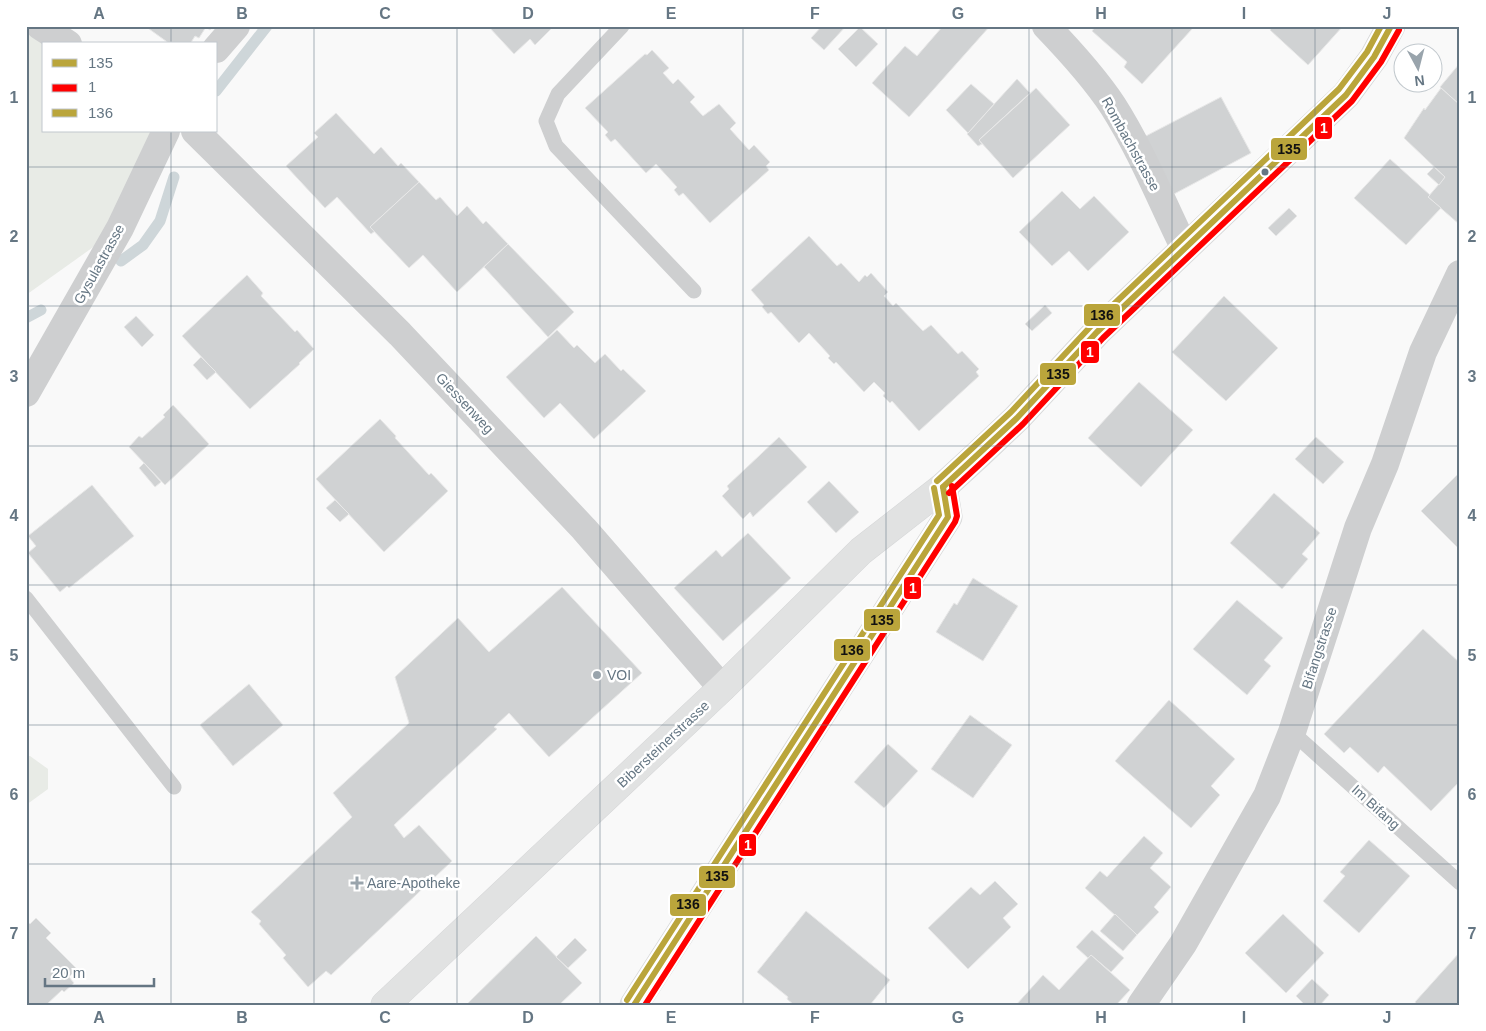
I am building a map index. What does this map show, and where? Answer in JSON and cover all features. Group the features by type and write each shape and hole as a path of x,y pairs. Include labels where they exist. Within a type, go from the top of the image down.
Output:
{"main road":[{"name":"Bibersteinerstrasse","path":"385,1005 722,688 861,551 943,487 1017,418 1097,332 1184,247 1346,95 1374,57 1390,26"},
{"path":"634,1005 948,517 943,487"}],"street":[{"path":"40,26 65,42"},
{"path":"218,47 236,26"},
{"name":"Rombachstrasse","path":"1046,26 1084,67 1113,106 1135,146 1184,247"},
{"name":"Gysulastrasse","path":"26,393 120,228 166,132"},
{"name":"Giessenweg","path":"196,132 400,334 584,530 722,688"},
{"name":"Bifangstrasse","path":"1141,1005 1183,944 1267,796 1292,732 1358,528 1385,464 1422,352 1460,274"}],"lane":[{"path":"622,26 558,94 546,121 556,146 694,292"},
{"path":"26,598 174,787"},
{"name":"Im Bifang","path":"1292,732 1460,883"}],"shaded area":[{"path":"26,26 40,26 44,42 42,42 42,132 166,132 120,228 26,295"},
{"path":"26,756 30,756 48,769 48,789 26,805"}],"building":[{"path":"145,26 212,26 210,30 206,27 199,38 195,36 191,42 167,42"},
{"path":"488,26 554,26 535,45 530,39 514,54"},
{"path":"822,26 846,26 824,50 811,38"},
{"path":"943,26 990,26 909,117 872,83 905,46 917,56"},
{"path":"1096,26 1189,26 1192,29 1142,84 1124,67 1127,62 1092,31"},
{"path":"1273,26 1343,26 1308,65 1270,30"},
{"path":"860,27 878,44 856,67 838,49"},
{"path":"652,50 669,68 663,73 673,84 678,79 695,97 690,102 703,116 719,104 736,123 730,129 749,150 754,145 770,162 766,166 769,170 710,223 683,193 679,196 674,190 677,187 656,164 646,173 615,139 611,142 605,135 608,132 585,108 645,54 647,55"},
{"path":"1460,63 1460,105 1444,91 1444,82"},
{"path":"1017,79 1030,93 979,140 982,144 978,146 967,134"},
{"path":"971,84 994,104 968,133 946,110"},
{"path":"1036,88 1070,125 1013,178 979,140"},
{"path":"1444,91 1460,105 1459,224 1428,197 1445,177 1404,138 1424,108 1425,110 1438,92"},
{"path":"1221,97 1251,153 1174,194 1144,137"},
{"path":"336,113 374,154 381,147 398,166 401,163 419,182 370,227 375,231 371,234 337,197 325,208 286,166 318,137 314,133"},
{"path":"1390,159 1430,195 1428,197 1441,208 1406,245 1354,198"},
{"path":"1434,167 1445,177 1439,185 1427,174"},
{"path":"419,182 436,200 440,197 457,216 467,206 483,224 486,221 508,244 457,292 423,255 409,268 370,227"},
{"path":"1062,191 1080,209 1094,196 1129,232 1088,271 1069,251 1052,266 1019,232"},
{"path":"1289,208 1297,216 1276,236 1268,228"},
{"path":"809,236 837,266 841,263 859,282 865,275 867,277 871,273 888,292 884,296 893,306 896,303 923,331 931,325 958,354 962,351 979,369 976,372 979,376 919,431 892,401 890,403 883,396 885,393 874,382 864,392 836,362 834,364 828,358 830,356 809,333 799,343 771,312 768,314 762,307 764,305 751,290"},
{"path":"508,244 574,312 548,337 484,267"},
{"path":"247,275 263,293 261,296 314,349 250,409 182,336"},
{"path":"1224,296 1278,348 1226,401 1172,352"},
{"path":"1045,305 1052,313 1032,331 1025,324"},
{"path":"136,316 154,335 142,347 124,327"},
{"path":"557,330 574,348 577,345 595,363 605,354 621,371 623,369 646,391 594,439 560,403 544,418 506,377"},
{"path":"201,357 216,372 207,380 193,365"},
{"path":"1139,382 1193,430 1141,487 1088,438"},
{"path":"173,405 209,444 165,485 129,447 139,436 142,438 165,417 163,415"},
{"path":"380,419 429,475 431,473 448,491 384,552 316,479"},
{"path":"779,437 807,467 753,517 750,512 743,519 722,496 729,489 727,486"},
{"path":"1316,437 1344,462 1323,484 1295,459"},
{"path":"144,463 161,482 155,487 139,468"},
{"path":"1460,472 1460,550 1421,511"},
{"path":"829,481 859,512 836,533 807,502"},
{"path":"92,485 134,536 69,588 67,586 60,592 28,553 36,546 28,536"},
{"path":"1274,493 1320,533 1302,554 1308,559 1282,589 1230,543"},
{"path":"335,500 349,514 340,522 326,508"},
{"path":"748,533 791,578 723,641 674,588 716,550 722,557"},
{"path":"973,578 1018,606 983,661 936,632 954,603 957,605"},
{"path":"562,587 642,673 549,757 509,713 494,727 497,729 394,825 404,838 419,825 452,861 331,975 326,971 308,987 283,958 286,955 259,924 261,921 251,912 352,817 333,793 409,723 395,677 458,618 489,652"},
{"path":"1237,600 1283,638 1264,660 1271,666 1247,695 1193,649"},
{"path":"1423,629 1460,663 1460,774 1458,776 1460,781 1431,811 1384,766 1378,773 1350,747 1344,753 1324,734"},
{"path":"249,684 283,725 233,766 200,725"},
{"path":"1169,700 1235,759 1211,786 1220,795 1191,828 1115,761"},
{"path":"970,715 1012,745 973,798 931,769"},
{"path":"888,744 918,771 884,808 854,782"},
{"path":"1144,836 1163,853 1150,868 1171,887 1154,907 1159,912 1137,935 1085,888 1100,871 1107,877"},
{"path":"1369,840 1410,876 1359,933 1323,901 1345,876 1340,872"},
{"path":"995,881 1018,904 1003,918 1011,927 968,969 928,928 971,887 980,895"},
{"path":"806,911 890,980 870,1005 794,1005 787,999 788,997 757,972"},
{"path":"1115,914 1137,935 1123,951 1100,931"},
{"path":"1283,914 1324,953 1286,993 1245,953"},
{"path":"36,918 51,933 46,938 77,969 69,977 74,983 64,992 62,990 46,1005 26,1005 26,920 30,924"},
{"path":"1092,930 1124,958 1111,972 1091,955 1088,958 1076,947"},
{"path":"536,936 582,983 559,1005 466,1005"},
{"path":"575,938 587,950 568,968 556,957"},
{"path":"1460,952 1460,1005 1417,1005 1415,1002"},
{"path":"1091,955 1130,990 1116,1005 1016,1005 1043,975 1059,990"},
{"path":"1312,979 1329,995 1320,1005 1305,1005 1296,996"}],"waterway":[{"path":"218,88 267,26"},
{"path":"121,261 143,245 160,221 174,177"},
{"path":"26,318 41,310"}],"transit line":[{"name":"136","path":"937,481 1011,412 1091,326 1339,89 1367,52 1381,26"},
{"name":"135","path":"943,487 1017,418 1097,332 1346,95 1374,57 1391,26"},
{"name":"1","path":"949,493 1023,424 1103,338 1352,101 1381,62 1399,30"},
{"name":"1","path":"645,1005 955,522 957,516 952,486"},
{"name":"135","path":"634,1005 948,517 943,487"},
{"name":"136","path":"627,1000 939,515 934,488"}],"place":[{"name":"VOI","path":"597,675"},
{"name":"Aare-Apotheke","path":"357,883"}]}
